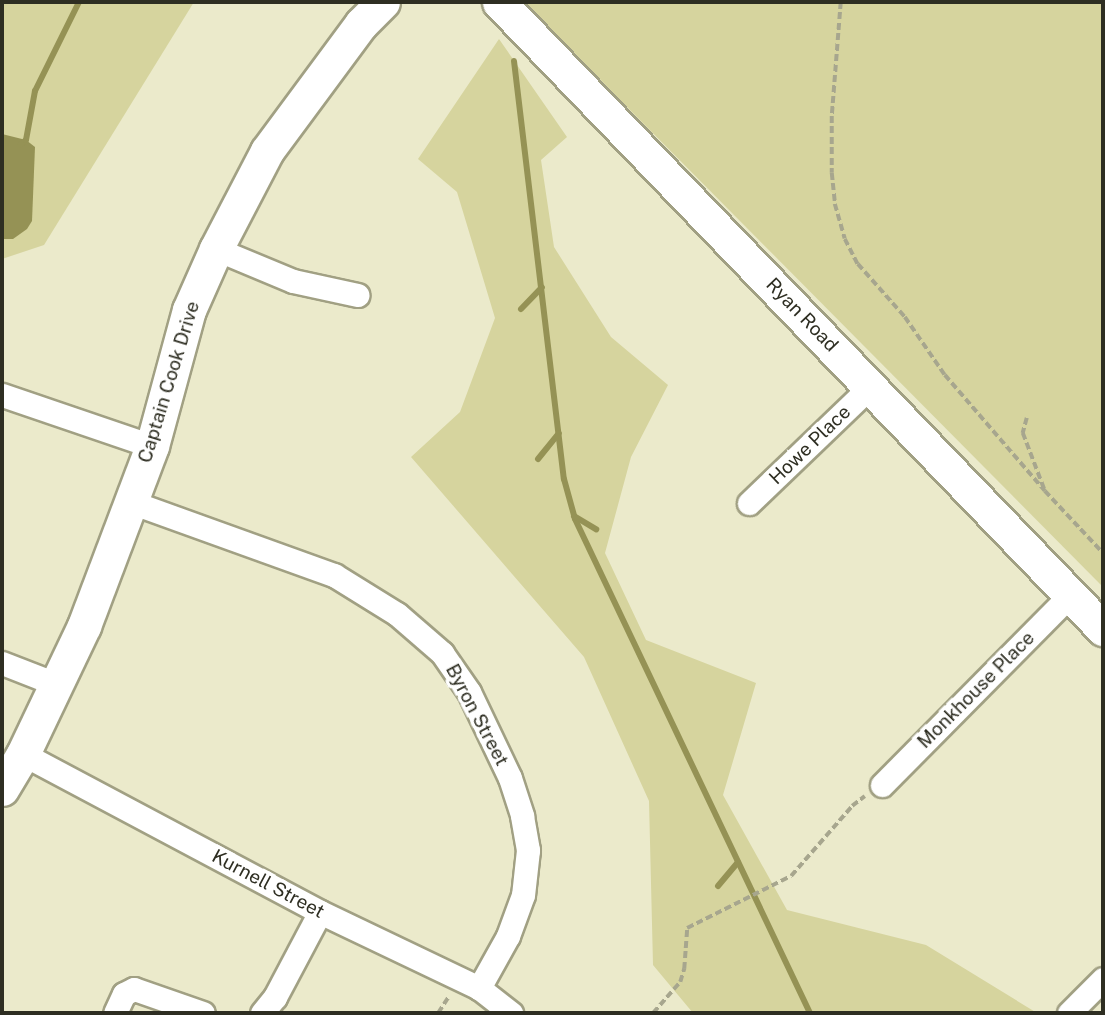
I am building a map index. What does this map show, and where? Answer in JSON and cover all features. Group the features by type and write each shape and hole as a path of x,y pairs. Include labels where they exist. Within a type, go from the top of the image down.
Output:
{"street":[{"name":"Captain Cook Drive","path":"2,789 23,754 84,626 152,446 189,310 216,249 267,151 361,24 383,2"},
{"name":"Ryan Road","path":"499,2 1103,629"},
{"path":"216,249 293,281 357,295"},
{"name":"Howe Place","path":"750,503 871,386"},
{"path":"2,395 152,446"},
{"name":"Byron Street","path":"131,502 334,575 397,614 442,653 469,692 510,778 522,816 528,850 523,895 508,936 479,988"},
{"name":"Monkhouse Place","path":"882,785 1070,595"},
{"path":"2,663 57,684"},
{"name":"Kurnell Street","path":"23,754 320,912 479,988 511,1013"},
{"path":"262,1013 275,997 320,912"},
{"path":"1069,1013 1103,979"},
{"path":"116,1013 124,994 134,989 203,1013"}],"path":[{"path":"841,2 832,145 835,204 845,239 858,264 905,317 945,374 1045,491 1103,553"},
{"path":"1027,418 1023,433 1045,491"},
{"path":"653,1013 680,982 684,968 687,928 791,876 852,806 882,785"}],"shaded area":[{"path":"2,2 194,2 44,245 2,259"},
{"path":"525,2 1103,2 1103,587 625,105"},
{"path":"499,39 567,137 541,160 554,247 611,337 668,385 631,457 605,553 646,640 756,683 723,795 787,910 926,945 1037,1013 693,1013 653,965 649,801 584,657 411,457 460,412 495,318 457,192 418,159"},
{"path":"2,134 26,140 35,147 32,221 27,229 13,239 2,239"}],"waterway":[{"path":"21,144 26,140 35,91 79,2"},
{"path":"514,61 564,479 575,519 810,1013"},
{"path":"521,309 542,287"},
{"path":"538,459 559,433"},
{"path":"574,516 596,529"},
{"path":"718,886 738,862"}]}
